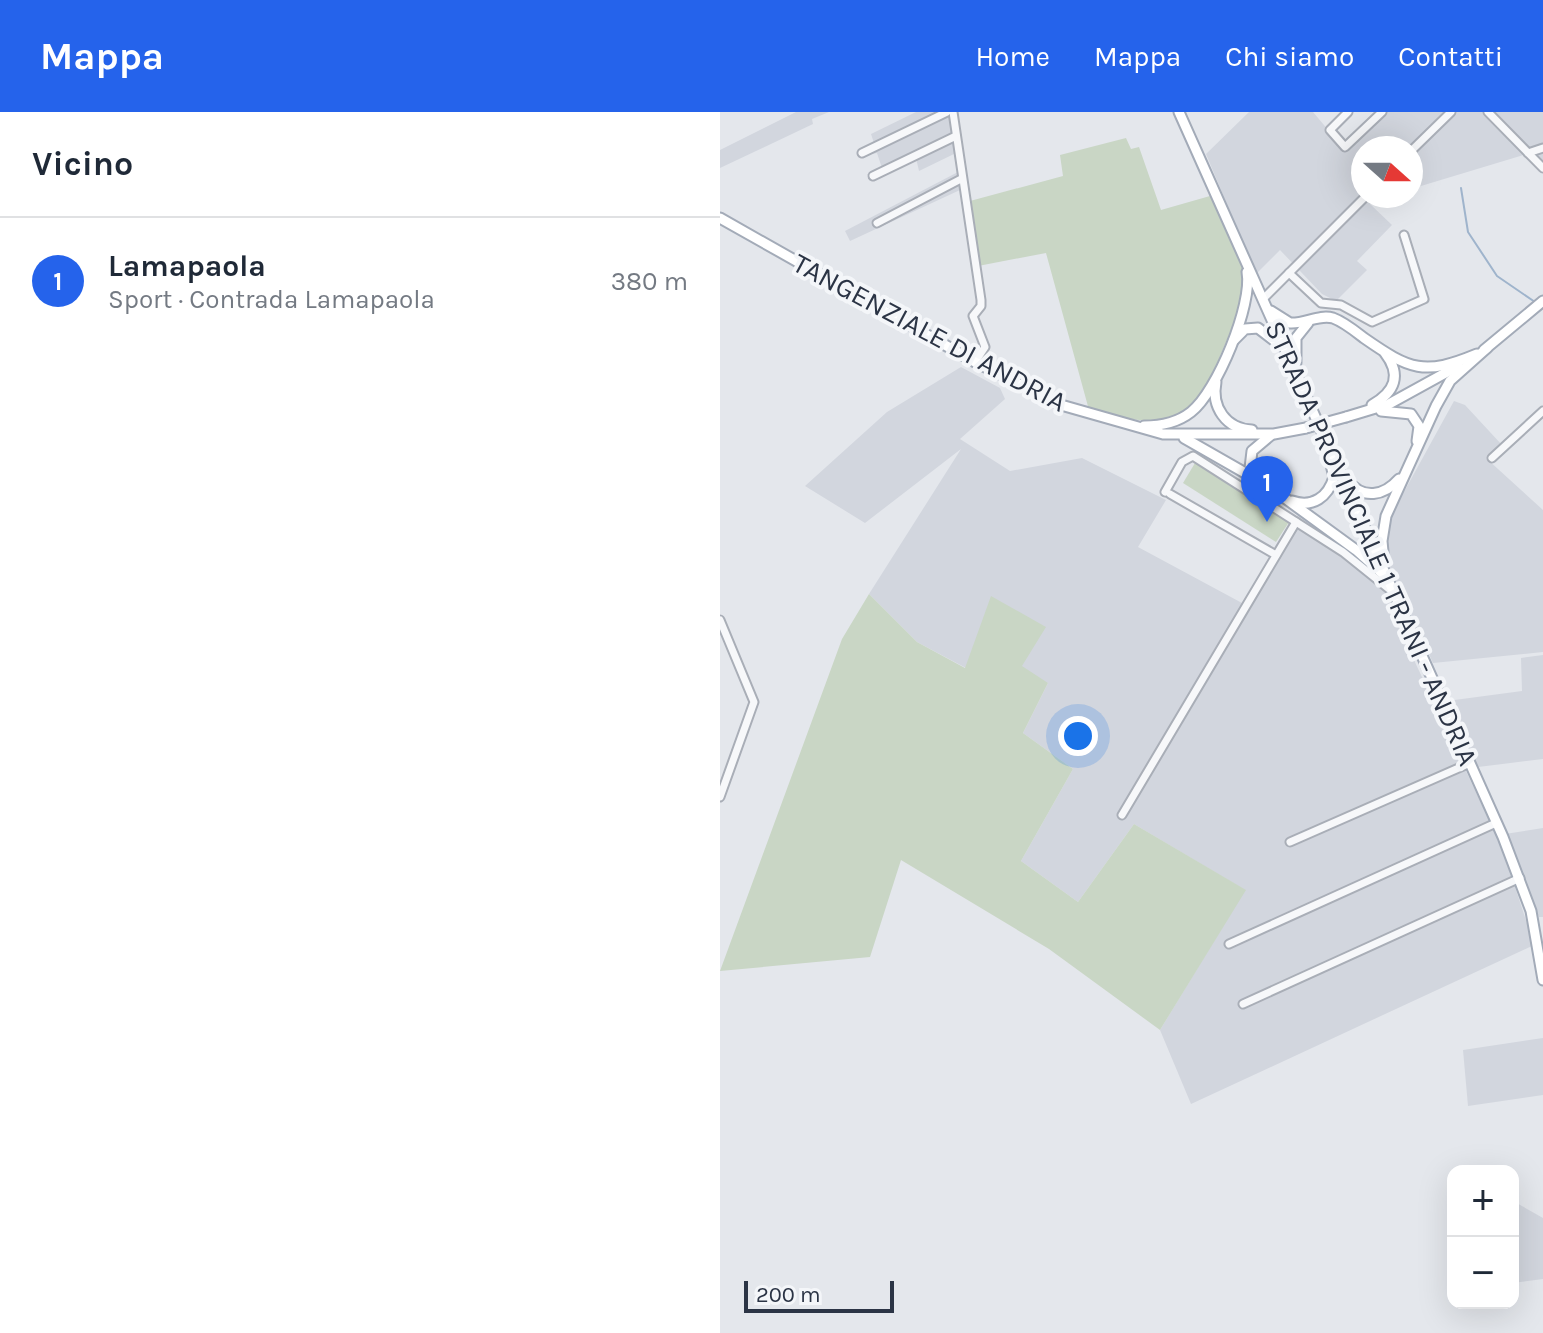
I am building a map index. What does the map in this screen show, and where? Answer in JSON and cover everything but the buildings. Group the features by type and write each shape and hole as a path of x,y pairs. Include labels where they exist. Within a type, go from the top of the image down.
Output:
{"main road":[{"name":"STRADA PROVINCIALE 1 TRANI - ANDRIA","path":"1179,112 1520,878 1538,937 1543,980"},
{"name":"TANGENZIALE DI ANDRIA","path":"720,218 975,362 1061,405 1169,434 1274,434 1370,411 1422,387 1487,348 1543,301"},
{"path":"1121,423 1154,426 1182,418 1203,400 1218,373 1248,295 1245,259"},
{"path":"1265,303 1285,322 1335,319 1409,366 1431,369 1477,354"},
{"path":"1303,390 1294,347 1300,330 1311,321"},
{"path":"1229,346 1239,332 1258,328 1269,333 1287,353"},
{"path":"1387,576 1383,527 1406,470 1450,381 1487,348"},
{"path":"1350,416 1383,399 1394,386 1394,367 1382,351"},
{"path":"1218,373 1216,402 1229,422 1245,430 1291,431"},
{"path":"1370,411 1395,410 1411,414 1419,426 1415,452"},
{"path":"1169,434 1201,445 1271,489 1387,576"},
{"path":"1271,489 1256,477 1249,460 1259,442 1274,434"},
{"path":"1281,496 1306,504 1326,495 1334,477 1324,438"},
{"path":"1338,467 1353,487 1367,494 1388,490 1406,470"}],"street":[{"path":"862,153 950,112 981,300 981,306 973,316 985,347 975,362"},
{"path":"1348,112 1330,130 1345,147 1382,112"},
{"path":"1423,139 1451,112"},
{"path":"1488,112 1543,168"},
{"path":"873,176 956,136"},
{"path":"1528,153 1543,148"},
{"path":"877,223 961,179"},
{"path":"1265,303 1289,273 1354,208"},
{"path":"1289,273 1321,303 1341,305 1372,322 1424,299 1404,235"},
{"path":"1492,458 1543,411"},
{"path":"1276,555 1168,493 1182,462 1193,456 1343,552 1396,595"},
{"path":"1122,815 1296,522"},
{"path":"720,620 754,702 720,797"},
{"path":"1290,842 1470,763"},
{"path":"1229,944 1496,823"},
{"path":"1243,1004 1520,878"}],"shaded area":[{"path":"796,112 829,112 812,119 813,124 720,168 720,150"},
{"path":"916,112 949,112 956,153 919,171 916,158 873,179 870,175 882,168 877,153 861,156 858,150 874,143 871,134"},
{"path":"1249,112 1313,112 1345,150 1351,144 1351,208 1374,208 1392,225 1357,261 1367,270 1336,301 1322,294 1280,250 1256,274 1206,154"},
{"path":"1385,112 1543,112 1543,171 1527,154 1423,185 1423,136 1360,136"},
{"path":"958,172 960,190 850,241 845,231"},
{"path":"961,367 1000,388 1005,399 960,439 1010,471 1082,458 1166,500 1138,547 1242,603 1298,515 1382,577 1414,660 1503,850 1534,945 1191,1104 1160,1030 1245,890 1134,824 1078,902 1021,861 1073,769 1023,733 1048,683 966,668 917,642 869,594 961,449 865,523 805,486 887,412"},
{"path":"1454,401 1465,405 1502,445 1487,459 1543,510 1543,652 1433,663 1387,561 1388,521"},
{"path":"1543,655 1543,759 1478,767 1447,701 1522,691 1521,658"},
{"path":"1543,828 1543,917 1539,917 1505,834"},
{"path":"1543,1038 1543,1095 1468,1106 1463,1050"},
{"path":"1519,1204 1543,1218 1543,1279 1519,1282"}],"green space":[{"path":"1126,138 1131,149 1139,147 1161,210 1210,196 1244,270 1245,297 1204,394 1193,407 1166,420 1136,420 1089,410 1046,253 978,266 970,201 1063,176 1060,155"},
{"path":"1195,463 1289,522 1276,542 1183,483"},
{"path":"869,594 917,642 965,668 991,596 1046,627 1022,666 1048,683 1023,733 1073,769 1021,861 1078,902 1134,824 1246,890 1160,1030 1049,949 901,860 870,957 720,971 842,639"}],"waterway":[{"path":"1461,188 1468,232 1497,276 1535,302"}],"place":[{"name":"Lamapaola","path":"1267,522"}]}
